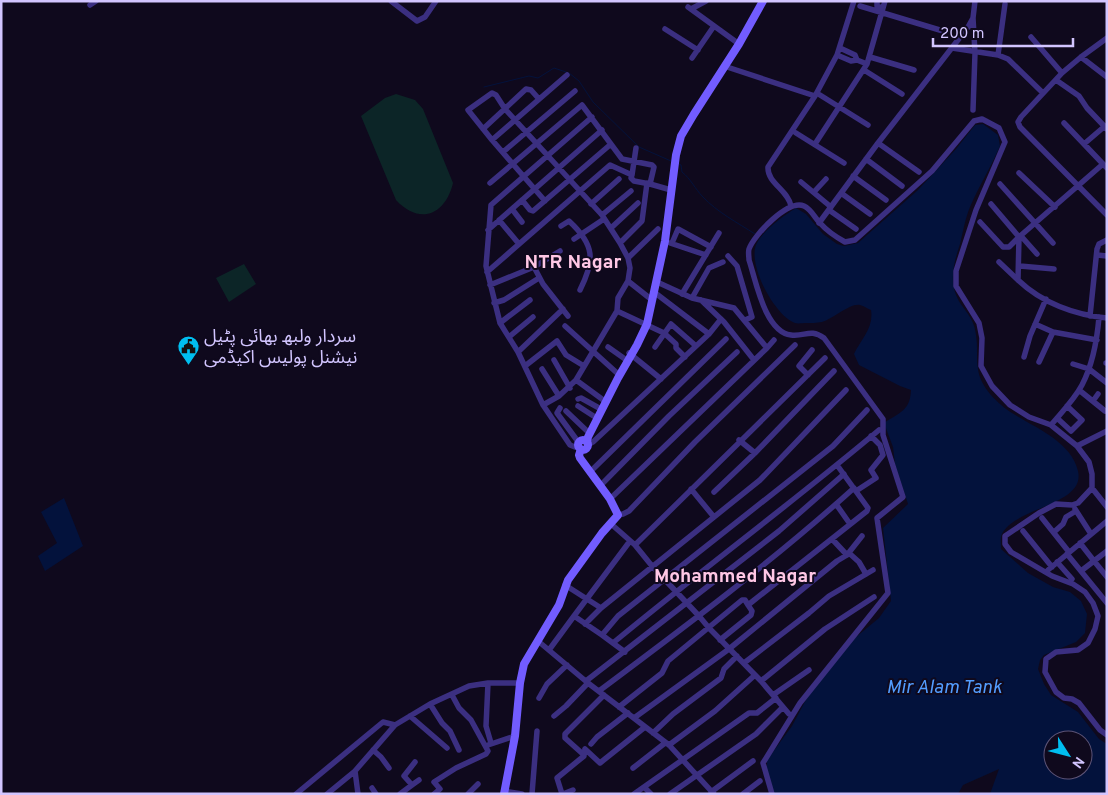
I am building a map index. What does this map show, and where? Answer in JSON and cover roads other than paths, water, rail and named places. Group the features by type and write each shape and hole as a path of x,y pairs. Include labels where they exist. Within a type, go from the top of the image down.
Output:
{"main road":[{"path":"583,444 602,403 645,324 669,242 671,190 681,136 739,44 762,1"},
{"path":"504,792 514,736 520,683 528,656 559,605 566,585 618,514 610,499 579,455 595,416 629,356"}],"street":[{"path":"391,1 415,20 420,21 436,1"},
{"path":"400,8 405,1"},
{"path":"706,1 690,8 739,44"},
{"path":"791,206 790,201 772,180 767,170 817,95 840,48 854,1"},
{"path":"877,1 877,6 942,31"},
{"path":"973,110 975,53 973,18 975,1"},
{"path":"998,55 1005,4"},
{"path":"860,6 883,7"},
{"path":"815,144 870,57 883,7"},
{"path":"819,223 973,18"},
{"path":"692,58 714,26"},
{"path":"665,28 698,50"},
{"path":"1031,37 1062,73"},
{"path":"1106,39 1062,73 1018,122 1020,127 1106,212"},
{"path":"840,48 855,55 857,60 865,67 902,94"},
{"path":"952,48 998,55 1008,59 1016,64 1043,93"},
{"path":"837,55 852,61 857,60"},
{"path":"870,57 914,70"},
{"path":"1081,57 1107,77"},
{"path":"724,66 817,95 868,125"},
{"path":"492,140 567,75"},
{"path":"1056,80 1079,96 1087,108 1106,127 1084,144"},
{"path":"483,129 526,89 531,90 539,99"},
{"path":"503,152 575,91"},
{"path":"543,405 570,388 576,380 617,311 618,298 628,281 630,268 628,258 603,217 505,109 496,95 492,93 468,110 546,201"},
{"path":"490,183 582,105 622,159 652,165 654,168 642,221 620,243"},
{"path":"592,118 491,205 488,230 487,272 500,323 518,352 543,405 570,445 575,447 594,442 709,334 721,319"},
{"path":"772,794 763,763 800,703 888,593 877,518 903,497 882,435 883,419 824,338 811,332 794,336 784,334 770,320 766,311 749,260 748,250 758,235 791,206 804,206 819,223 844,242 855,240 932,171 974,121 982,119 999,128 1005,142 976,210 956,272 956,286 979,323 982,338 981,366 992,386 1010,406 1029,417 1051,426 1076,446 1089,462 1092,474 1092,488 1107,507"},
{"path":"980,222 1003,247 1009,247 1105,166 1064,123"},
{"path":"488,230 602,130"},
{"path":"796,132 844,163"},
{"path":"878,143 919,172"},
{"path":"522,200 532,211 611,144"},
{"path":"636,148 631,178 634,182 671,190"},
{"path":"866,159 902,186"},
{"path":"487,272 610,165 632,175"},
{"path":"1019,173 1055,207"},
{"path":"854,176 886,200"},
{"path":"591,204 619,179"},
{"path":"814,192 826,179"},
{"path":"801,182 856,229"},
{"path":"1000,184 1053,243"},
{"path":"574,239 603,217 631,191"},
{"path":"841,193 870,214"},
{"path":"611,228 638,203"},
{"path":"991,204 1038,254"},
{"path":"512,209 522,222"},
{"path":"499,220 519,244"},
{"path":"561,226 570,221 588,245 591,260 580,290"},
{"path":"628,258 658,229"},
{"path":"706,255 669,242 678,229 711,247"},
{"path":"682,294 719,233"},
{"path":"1018,280 1020,237"},
{"path":"1090,316 1097,249 1099,244 1107,240"},
{"path":"490,285 534,267 560,251"},
{"path":"1097,255 1107,256"},
{"path":"728,256 737,266 752,317 745,320"},
{"path":"692,298 709,268 723,262"},
{"path":"999,262 1031,291 1046,299 1072,312 1107,318"},
{"path":"1020,266 1054,269"},
{"path":"534,267 539,278 568,316"},
{"path":"494,303 504,300 539,278"},
{"path":"628,281 709,334"},
{"path":"657,282 692,298 734,308 767,348"},
{"path":"1024,357 1030,336 1046,299"},
{"path":"500,323 530,300"},
{"path":"700,300 721,319 754,360"},
{"path":"518,352 563,309"},
{"path":"617,311 664,333 676,344 676,348 685,357"},
{"path":"509,337 533,317"},
{"path":"1051,426 1079,390 1089,369 1097,340 1099,317"},
{"path":"656,347 671,324 696,346"},
{"path":"1035,324 1053,332 1097,340"},
{"path":"565,326 618,373"},
{"path":"1039,362 1053,332"},
{"path":"525,366 562,336"},
{"path":"591,471 726,339"},
{"path":"610,499 774,340"},
{"path":"557,341 566,355 584,366"},
{"path":"618,514 629,511 695,442 795,345"},
{"path":"608,348 629,356 661,379"},
{"path":"808,375 799,366 812,350"},
{"path":"600,486 669,416 737,352"},
{"path":"550,650 587,598 633,543 825,358"},
{"path":"554,360 570,388"},
{"path":"1073,364 1089,369 1107,383"},
{"path":"542,369 559,396"},
{"path":"714,492 755,453 834,371"},
{"path":"576,380 602,403"},
{"path":"585,624 601,608 652,566 760,480 846,390"},
{"path":"1079,390 1105,411"},
{"path":"1092,401 1098,394"},
{"path":"595,416 578,402 581,398 602,403"},
{"path":"1057,418 1071,431 1082,420 1067,406"},
{"path":"583,444 557,413 563,409 588,431"},
{"path":"602,635 618,616 833,446 867,410"},
{"path":"613,644 676,591 879,430"},
{"path":"1076,446 1107,431"},
{"path":"573,790 562,794 557,778 584,754 565,738 564,734 602,693 807,530 836,504 876,478 871,470 883,455 880,445 871,436"},
{"path":"740,440 755,453"},
{"path":"748,605 868,509 837,465"},
{"path":"554,716 569,703 587,682 779,531 844,474"},
{"path":"1092,488 1078,503 1072,505 1056,504 1039,513 1005,536 1005,544 1011,552 1052,576 1073,584 1085,592 1093,603 1098,616 1095,629 1088,642 1078,650 1056,652 1046,659 1045,672 1056,692 1064,698 1072,699 1079,703 1100,730 1107,735"},
{"path":"690,489 714,517"},
{"path":"836,504 850,524"},
{"path":"1054,532 1063,524 1066,517 1075,510 1091,534"},
{"path":"1042,518 1107,603"},
{"path":"1023,531 1050,568 1107,521"},
{"path":"610,523 633,543 720,640 761,681 789,714"},
{"path":"634,718 729,649 848,554 862,536"},
{"path":"832,539 859,562 866,574"},
{"path":"1080,543 1107,577"},
{"path":"1081,571 1107,551"},
{"path":"1057,562 1072,579"},
{"path":"744,663 829,596 873,570"},
{"path":"566,585 601,608"},
{"path":"761,681 825,629 874,597"},
{"path":"619,707 662,673 668,661 742,600 745,600 752,611 751,615 720,640"},
{"path":"574,616 625,652"},
{"path":"538,641 667,744 712,793 753,760"},
{"path":"653,733 673,714 721,678 724,669 737,656"},
{"path":"539,698 547,684 567,665"},
{"path":"634,794 749,713 756,713 809,670"},
{"path":"633,768 715,711 755,675"},
{"path":"327,794 355,771 395,725 430,704 469,686 488,683 520,683"},
{"path":"434,794 440,789 434,782 456,768 486,754 488,751 486,726 488,683"},
{"path":"452,694 459,708 471,720 488,745"},
{"path":"430,704 442,724 450,731 459,750"},
{"path":"670,794 756,734 783,707"},
{"path":"591,744 597,737 628,713"},
{"path":"410,716 447,748"},
{"path":"296,794 383,722 395,725"},
{"path":"585,749 600,763 645,727"},
{"path":"532,794 537,731"},
{"path":"488,745 514,736"},
{"path":"373,750 385,761 389,768"},
{"path":"412,785 404,776 415,762"},
{"path":"355,771 358,794"},
{"path":"400,794 419,780"},
{"path":"743,794 760,781"},
{"path":"468,794 478,784"},
{"path":"644,787 651,794"},
{"path":"504,792 522,794"}],"water":[{"name":"Mir Alam Tank","path":"983,124 998,135 1000,146 968,212 953,274 957,298 975,328 979,376 986,388 1001,405 1060,443 1068,451 1078,471 1078,482 1071,491 1061,499 1009,525 1001,536 1001,549 1028,573 1053,587 1070,592 1081,601 1087,614 1085,633 1076,642 1044,655 1040,660 1038,669 1051,695 1078,712 1092,730 1043,730 1043,780 1093,780 1093,731 1099,739 1107,744 1107,794 990,794 999,769 963,785 958,794 774,794 767,770 767,760 792,726 809,694 850,642 879,618 891,601 883,528 908,504 895,464 893,447 884,423 906,407 911,390 859,365 854,354 869,328 871,310 861,305 851,306 818,323 796,323 787,318 771,300 759,276 755,254 756,245 768,229 796,208 806,214 823,234 837,244 844,246 858,243 918,190 956,149 975,125"},
{"path":"64,498 83,546 45,571 38,556 57,543 41,512"}],"waterway":[{"path":"484,87 529,76 538,78 554,68 569,73 579,81 593,102 639,147 671,161"},
{"path":"679,164 681,165 682,172 700,194 715,208 755,234"}],"place":[{"name":"سردار ولبھ بھائی پٹیل نیشنل پولیس اکیڈمی","path":"188,366"}],"district":[{"name":"NTR Nagar","path":"573,263"},
{"name":"Mohammed Nagar","path":"735,577"}]}
